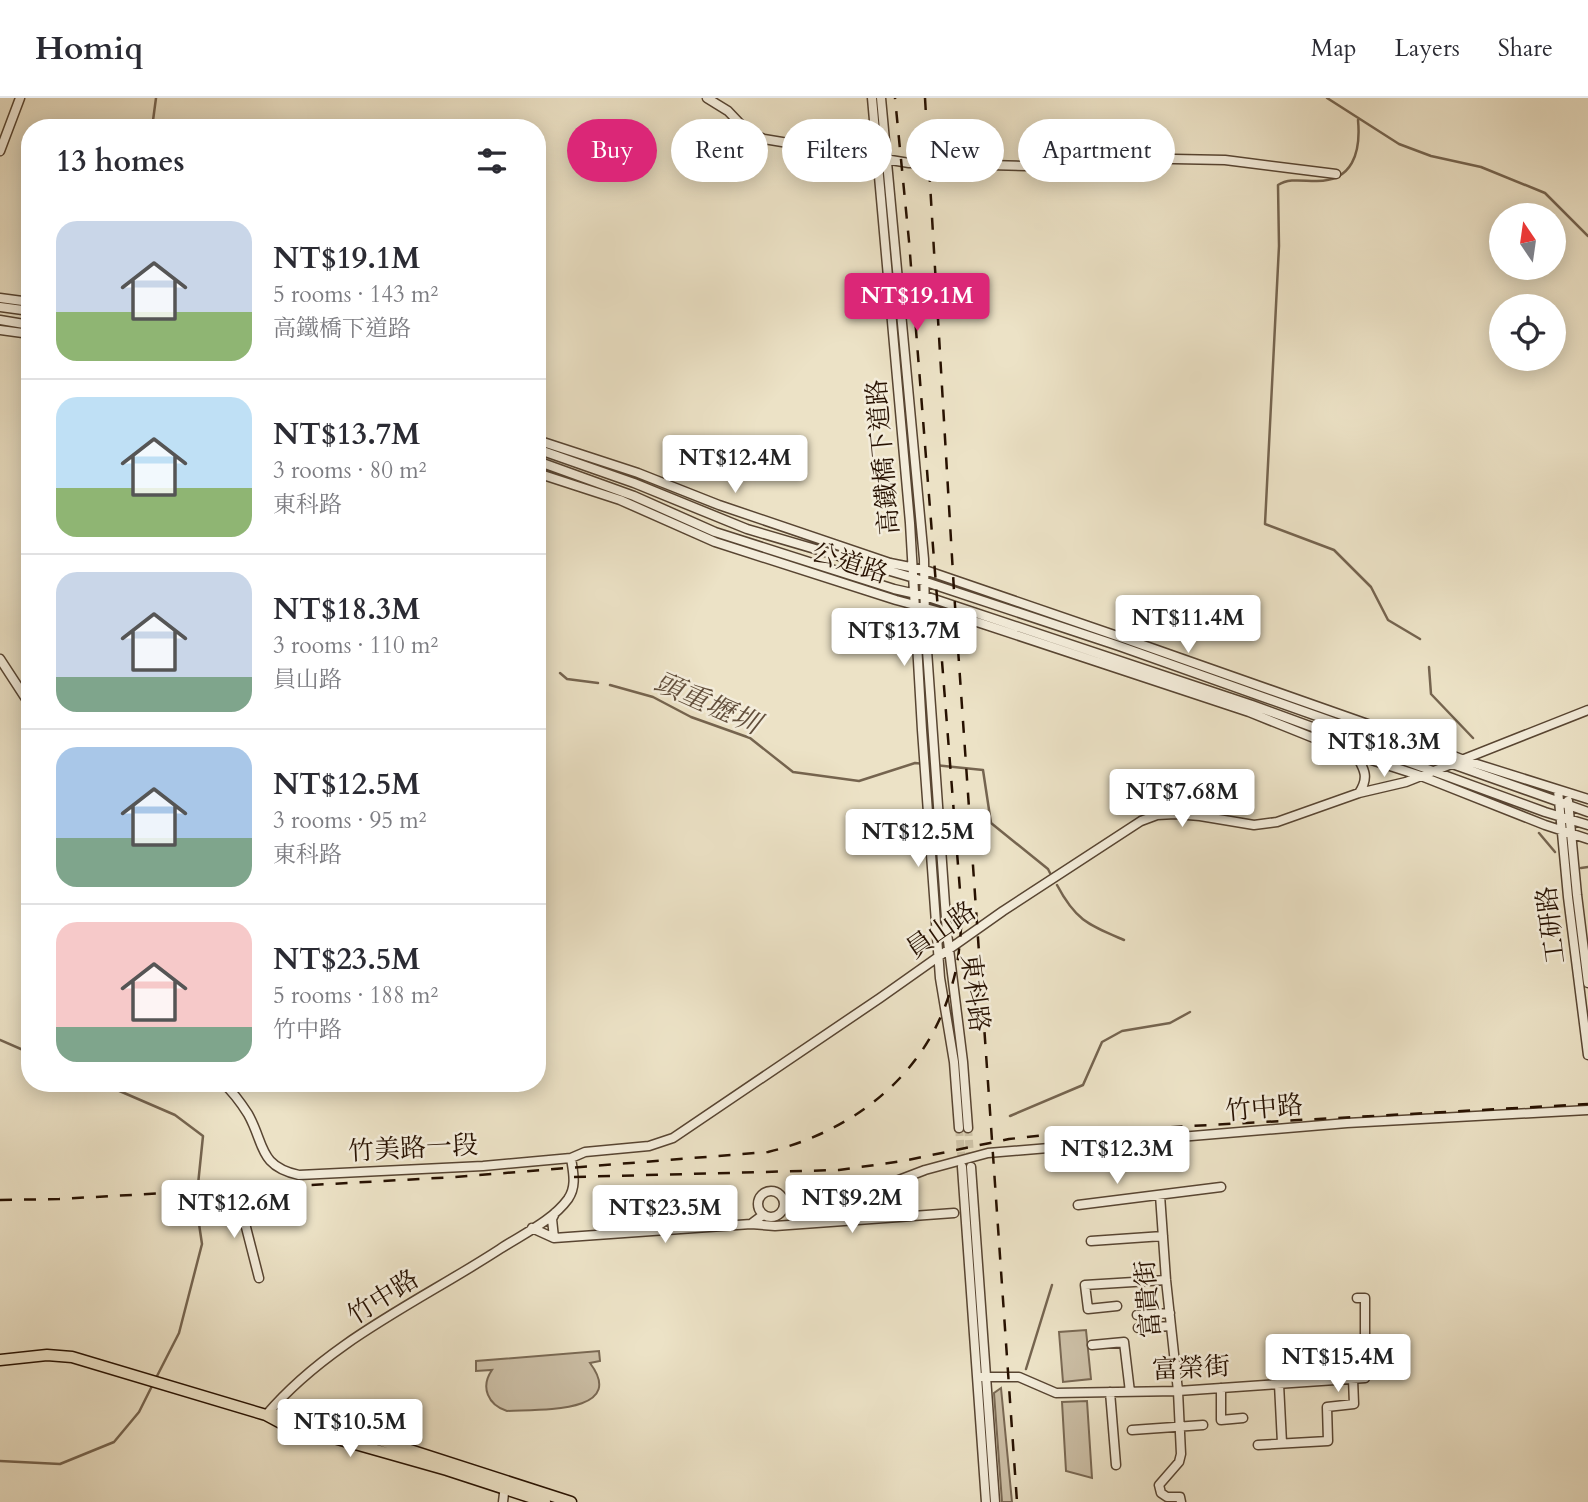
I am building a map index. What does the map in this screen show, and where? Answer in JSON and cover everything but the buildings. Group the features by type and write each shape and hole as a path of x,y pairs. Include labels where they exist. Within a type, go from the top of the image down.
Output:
{"main road":[{"path":"0,1360 47,1355 72,1357 266,1415 286,1414 382,1441 545,1502"},
{"path":"505,1486 571,1502"}],"street":[{"path":"0,151 20,98"},
{"path":"706,98 728,111 748,132 764,139 782,142"},
{"name":"高鐵橋下道路","path":"872,98 876,119"},
{"name":"高鐵橋下道路","path":"881,98 881,119"},
{"path":"892,160 909,163 1027,166 1058,161 1124,158 1225,160 1336,174"},
{"name":"高鐵橋下道路","path":"884,182 915,594 920,605"},
{"name":"高鐵橋下道路","path":"885,182 925,570"},
{"path":"0,298 21,301"},
{"path":"0,307 21,310"},
{"path":"0,320 21,324"},
{"path":"0,330 21,333"},
{"name":"公道路","path":"546,443 890,563 925,570 1464,760 1588,799"},
{"name":"公道路","path":"546,452 634,483 747,529 976,598 1415,749 1588,812"},
{"name":"公道路","path":"546,464 634,496 715,532 925,596 976,617 1417,764 1588,825"},
{"name":"公道路","path":"546,476 620,500 715,542 896,600 976,617"},
{"name":"東科路","path":"925,570 925,596 920,605 926,730 948,949 963,1062 964,1128 939,957 930,778"},
{"path":"975,588 976,598"},
{"path":"0,659 21,691"},
{"name":"公道路","path":"1250,708 1356,755 1421,776 1588,839"},
{"name":"員山路","path":"571,1158 585,1152 649,1146 673,1138 948,949 1141,821 1157,815 1175,814 1254,825 1277,822 1359,793 1406,782 1588,710"},
{"path":"1356,755 1365,770 1366,780 1359,793"},
{"name":"工研路","path":"1558,790 1564,805 1588,1055"},
{"name":"工研路","path":"1564,805 1567,793"},
{"name":"工研路","path":"1566,832 1588,983"},
{"name":"竹美路一段","path":"232,1092 248,1114 267,1160 288,1172 312,1175 483,1166 571,1158"},
{"name":"竹中路","path":"784,1206 878,1188 925,1170 988,1153 1346,1123 1588,1110"},
{"name":"竹中路","path":"266,1415 282,1397 331,1355 401,1308 457,1278 555,1213 573,1189 571,1158"},
{"path":"967,1167 982,1377 995,1502"},
{"path":"1078,1205 1221,1187"},
{"path":"774,1191 781,1194 784,1206 776,1216 763,1214 758,1209 758,1201 765,1192 774,1191"},
{"name":"富貴街","path":"1160,1195 1178,1391 1181,1454 1179,1462 1159,1485 1161,1493 1167,1497 1180,1497 1181,1502"},
{"path":"238,1196 259,1278"},
{"path":"554,1238 552,1225 555,1213"},
{"path":"532,1228 554,1238 954,1213"},
{"path":"751,1224 763,1214"},
{"path":"1091,1241 1163,1237"},
{"path":"1117,1306 1088,1309 1085,1285 1166,1280"},
{"path":"1258,1445 1328,1441 1327,1407 1354,1404 1353,1379 1365,1378 1365,1298 1357,1298"},
{"path":"1137,1315 1170,1312"},
{"path":"1138,1328 1171,1326"},
{"path":"1093,1345 1124,1342 1130,1392"},
{"path":"982,1377 986,1502"},
{"name":"富榮街","path":"982,1377 1019,1377 1056,1393 1178,1391 1353,1379"},
{"path":"1279,1384 1282,1443"},
{"path":"1221,1388 1221,1420 1243,1418"},
{"path":"1110,1392 1116,1465"},
{"path":"1132,1430 1203,1425"},
{"path":"503,1502 505,1486"}],"shaded area":[{"path":"1086,1330 1091,1379 1063,1382 1059,1332"},
{"path":"599,1351 600,1361 590,1363 599,1380 597,1392 588,1401 555,1409 507,1411 500,1408 491,1400 486,1389 492,1370 476,1371 476,1361"},
{"path":"1001,1388 1012,1502 1002,1502 994,1393"},
{"path":"1087,1401 1092,1478 1066,1471 1062,1402"}],"waterway":[{"name":"頭重壢圳","path":"153,119 156,98"},
{"path":"1327,98 1399,144 1431,156 1481,167 1545,193 1588,236"},
{"path":"1358,120 1356,154 1346,171 1328,180 1291,181 1278,185 1279,246 1265,524 1334,550 1371,587 1388,620 1420,639"},
{"path":"1429,667 1431,694 1473,738"},
{"name":"頭重壢圳","path":"560,673 567,679 598,683"},
{"name":"頭重壢圳","path":"610,685 653,697 691,717 750,738 793,772 859,781 915,763 983,770 991,823 1050,873"},
{"path":"1539,833 1555,852"},
{"path":"1581,868 1588,867"},
{"name":"頭重壢圳","path":"1057,885 1071,907 1084,920 1124,940"},
{"name":"頭重壢圳","path":"1010,1116 1083,1085 1102,1042 1122,1031 1170,1023 1190,1012"},
{"path":"0,1040 21,1049"},
{"path":"122,1092 175,1115 203,1136 196,1204 202,1244 179,1333 156,1378"},
{"name":"頭重壢圳","path":"1026,1369 1052,1285"},
{"path":"0,1461 60,1464 114,1442 139,1412 153,1384"}],"tunnel":[{"path":"959,1128 962,1164"},
{"path":"968,1128 971,1167"}],"railway":[{"path":"0,1200 455,1177 768,1152 830,1130 883,1094 906,1071 925,1046 941,1017 956,968 962,916 909,241 895,98"},
{"path":"925,98 954,591 1017,1502"},
{"path":"574,1177 839,1170 903,1161 1009,1139 1066,1133 1588,1104"}]}
